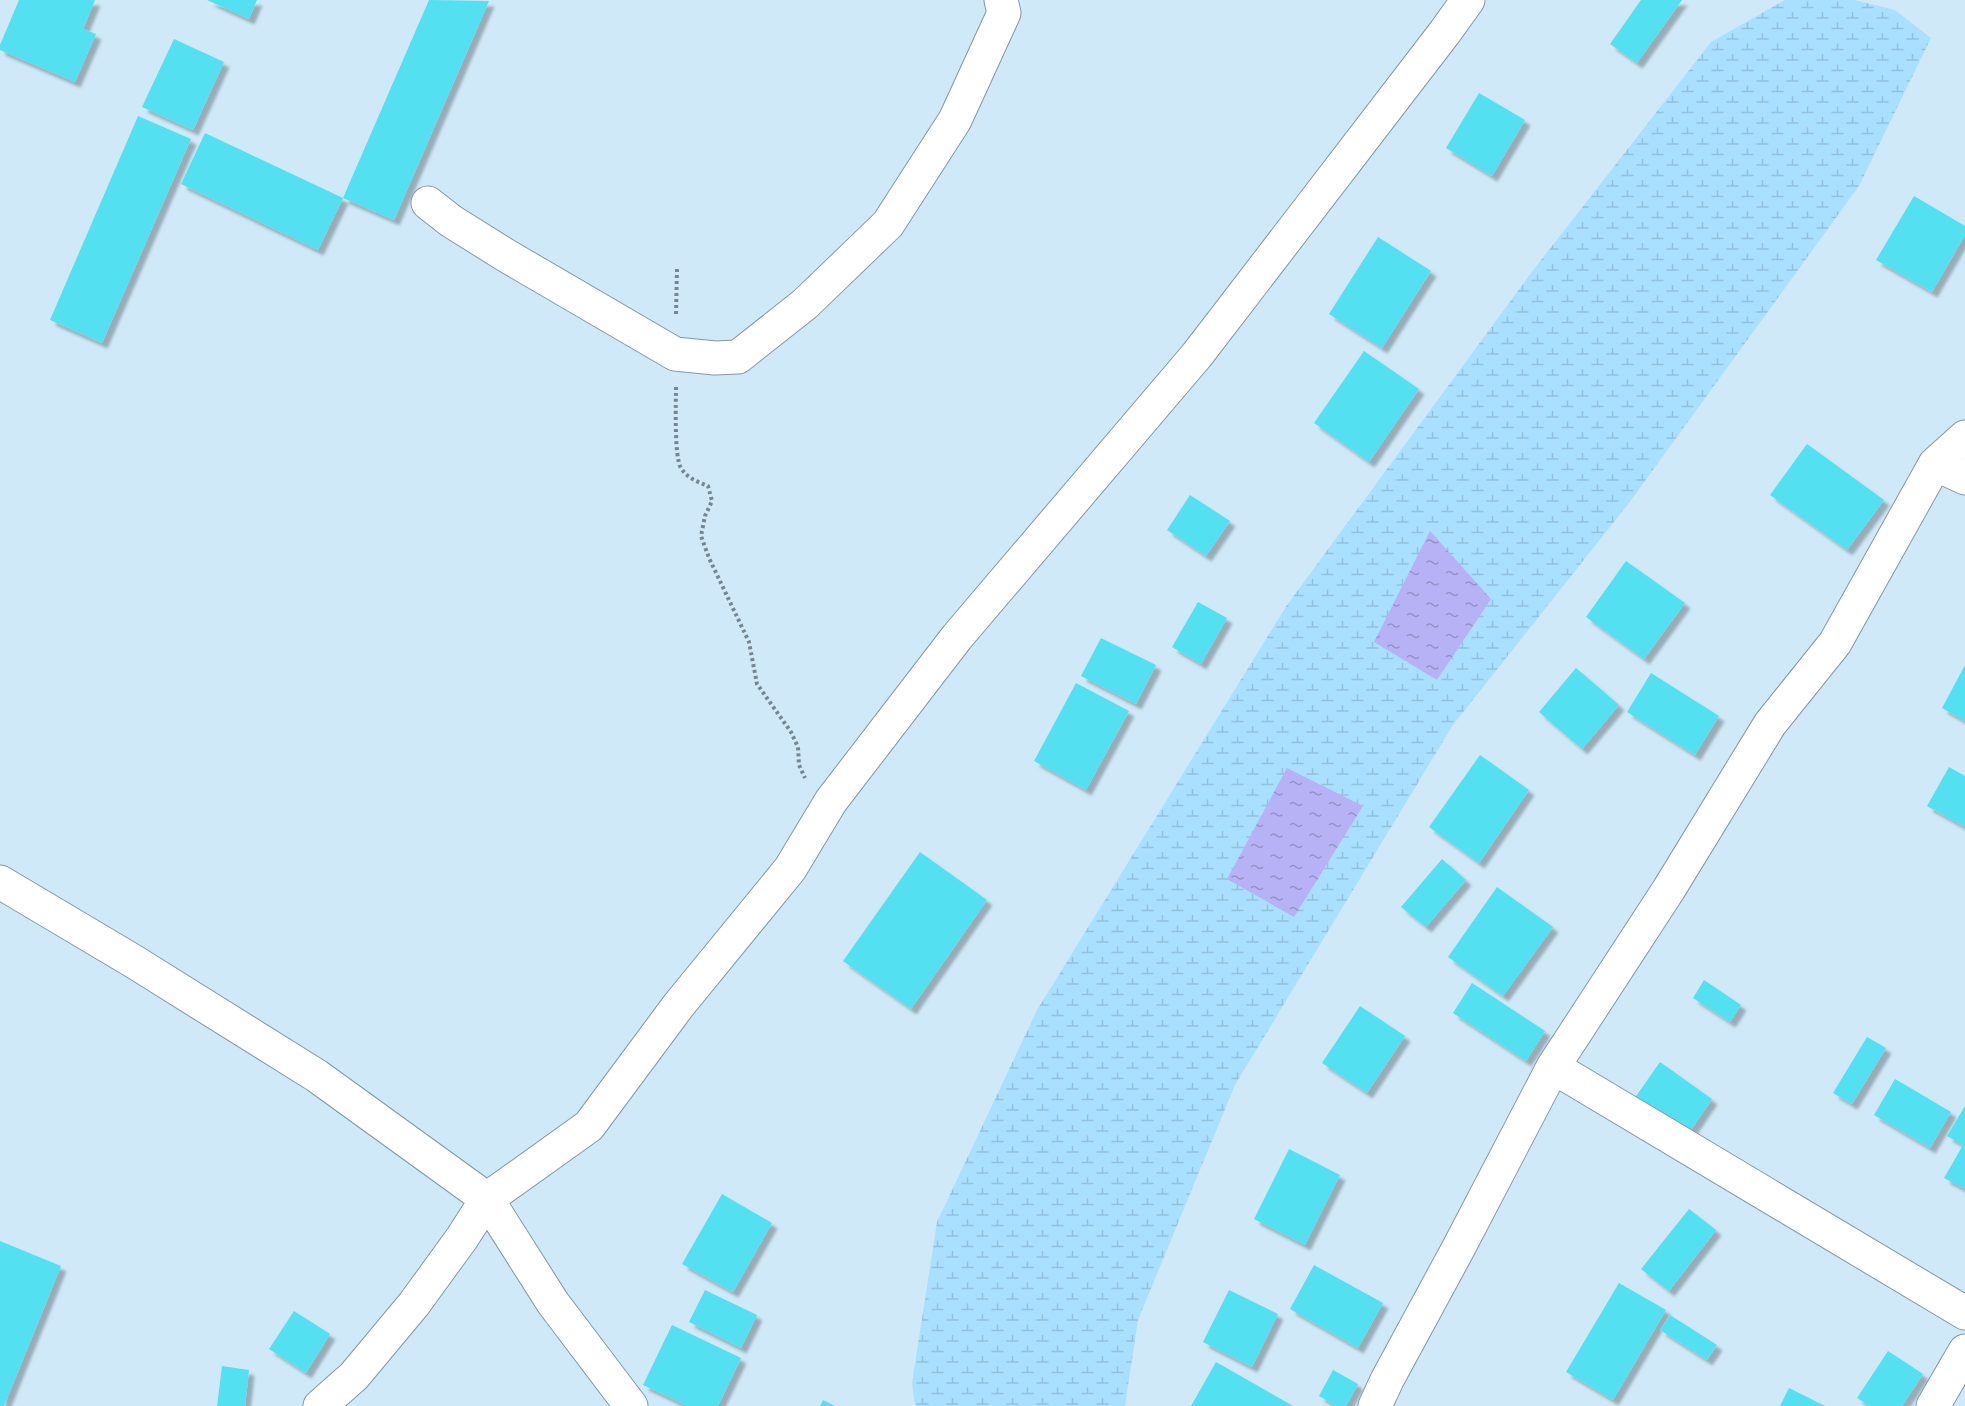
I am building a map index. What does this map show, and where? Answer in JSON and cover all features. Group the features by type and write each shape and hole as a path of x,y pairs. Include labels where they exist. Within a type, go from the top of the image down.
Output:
{"street":[{"path":"428,203 451,221 507,256 675,354 715,358 738,357 805,303 888,225 955,120 1004,13 1001,0"},
{"path":"320,1406 354,1376 414,1304 462,1238 487,1198 589,1126 678,1006 790,869 831,801 957,637 1197,355 1468,0"},
{"path":"1375,1406 1553,1067 1669,889 1770,724 1835,643 1935,464 1965,437"},
{"path":"1935,464 1965,478"},
{"path":"0,882 133,961 317,1076 487,1198 553,1303 631,1406"},
{"path":"1553,1067 1965,1313"},
{"path":"1933,1406 1965,1352"}],"path":[{"path":"677,268 675,354 680,467 691,478 708,486 712,501 705,516 701,536 748,642 757,684 791,732 798,747 799,765 807,780 831,801"}],"green space":[{"path":"1785,0 1855,0 1895,10 1931,38 1859,186 1629,503 1453,725 1235,1085 1138,1320 1125,1406 915,1406 912,1383 937,1222 1037,1010 1287,605 1531,273 1711,42"}],"water":[{"path":"1430,531 1491,599 1437,680 1374,642"},
{"path":"1287,768 1363,806 1294,917 1227,879"}],"building":[{"path":"19,0 95,0 83,29 96,34 75,82 0,50"},
{"path":"207,0 257,0 249,19"},
{"path":"429,0 489,1 394,220 343,198"},
{"path":"1641,0 1682,0 1637,63 1610,44"},
{"path":"174,39 224,62 193,130 142,107"},
{"path":"1479,93 1525,120 1492,176 1446,148"},
{"path":"138,116 191,139 102,343 50,320"},
{"path":"205,133 343,198 318,250 181,184"},
{"path":"1914,196 1965,226 1965,235 1932,292 1876,260"},
{"path":"1378,237 1431,271 1382,348 1329,314"},
{"path":"1364,351 1419,389 1369,462 1314,423"},
{"path":"1807,444 1884,500 1847,550 1770,495"},
{"path":"1190,495 1230,521 1206,556 1167,530"},
{"path":"1626,561 1685,603 1644,659 1586,617"},
{"path":"1198,602 1227,618 1201,664 1172,647"},
{"path":"1101,638 1156,665 1136,704 1081,676"},
{"path":"1965,665 1965,721 1942,708"},
{"path":"1576,668 1619,705 1582,749 1539,712"},
{"path":"1651,673 1719,716 1695,755 1627,712"},
{"path":"1076,683 1129,711 1086,790 1034,761"},
{"path":"1480,755 1529,790 1479,863 1429,827"},
{"path":"1949,767 1965,776 1965,827 1927,806"},
{"path":"920,852 987,900 911,1009 843,961"},
{"path":"1442,859 1466,880 1426,927 1401,907"},
{"path":"1497,887 1553,927 1503,996 1448,957"},
{"path":"1704,980 1741,1005 1730,1022 1693,998"},
{"path":"1472,983 1545,1031 1526,1061 1453,1013"},
{"path":"1360,1006 1405,1036 1367,1093 1322,1063"},
{"path":"1867,1037 1886,1048 1852,1104 1833,1093"},
{"path":"1660,1062 1712,1099 1685,1139 1632,1102"},
{"path":"1895,1079 1951,1112 1930,1148 1874,1115"},
{"path":"1965,1106 1965,1189 1944,1178 1963,1145 1947,1136"},
{"path":"1289,1149 1340,1175 1305,1245 1254,1219"},
{"path":"722,1194 772,1223 733,1292 682,1264"},
{"path":"1689,1209 1716,1230 1669,1291 1641,1269"},
{"path":"0,1241 61,1266 4,1406 0,1406"},
{"path":"1314,1265 1383,1303 1358,1348 1290,1309"},
{"path":"1619,1283 1666,1310 1613,1400 1566,1372"},
{"path":"705,1290 757,1315 741,1348 689,1322"},
{"path":"1229,1290 1278,1314 1252,1367 1203,1342"},
{"path":"294,1311 330,1334 306,1373 269,1349"},
{"path":"1670,1315 1717,1345 1707,1360 1660,1330"},
{"path":"672,1325 741,1358 718,1406 688,1406 643,1385"},
{"path":"1888,1351 1923,1374 1902,1406 1870,1406 1857,1398"},
{"path":"1216,1362 1293,1406 1191,1406"},
{"path":"222,1366 249,1370 245,1406 217,1406"},
{"path":"1333,1370 1358,1384 1346,1406 1337,1406 1319,1396"},
{"path":"1789,1388 1825,1406 1780,1406"},
{"path":"823,1400 835,1406 820,1406"}]}
